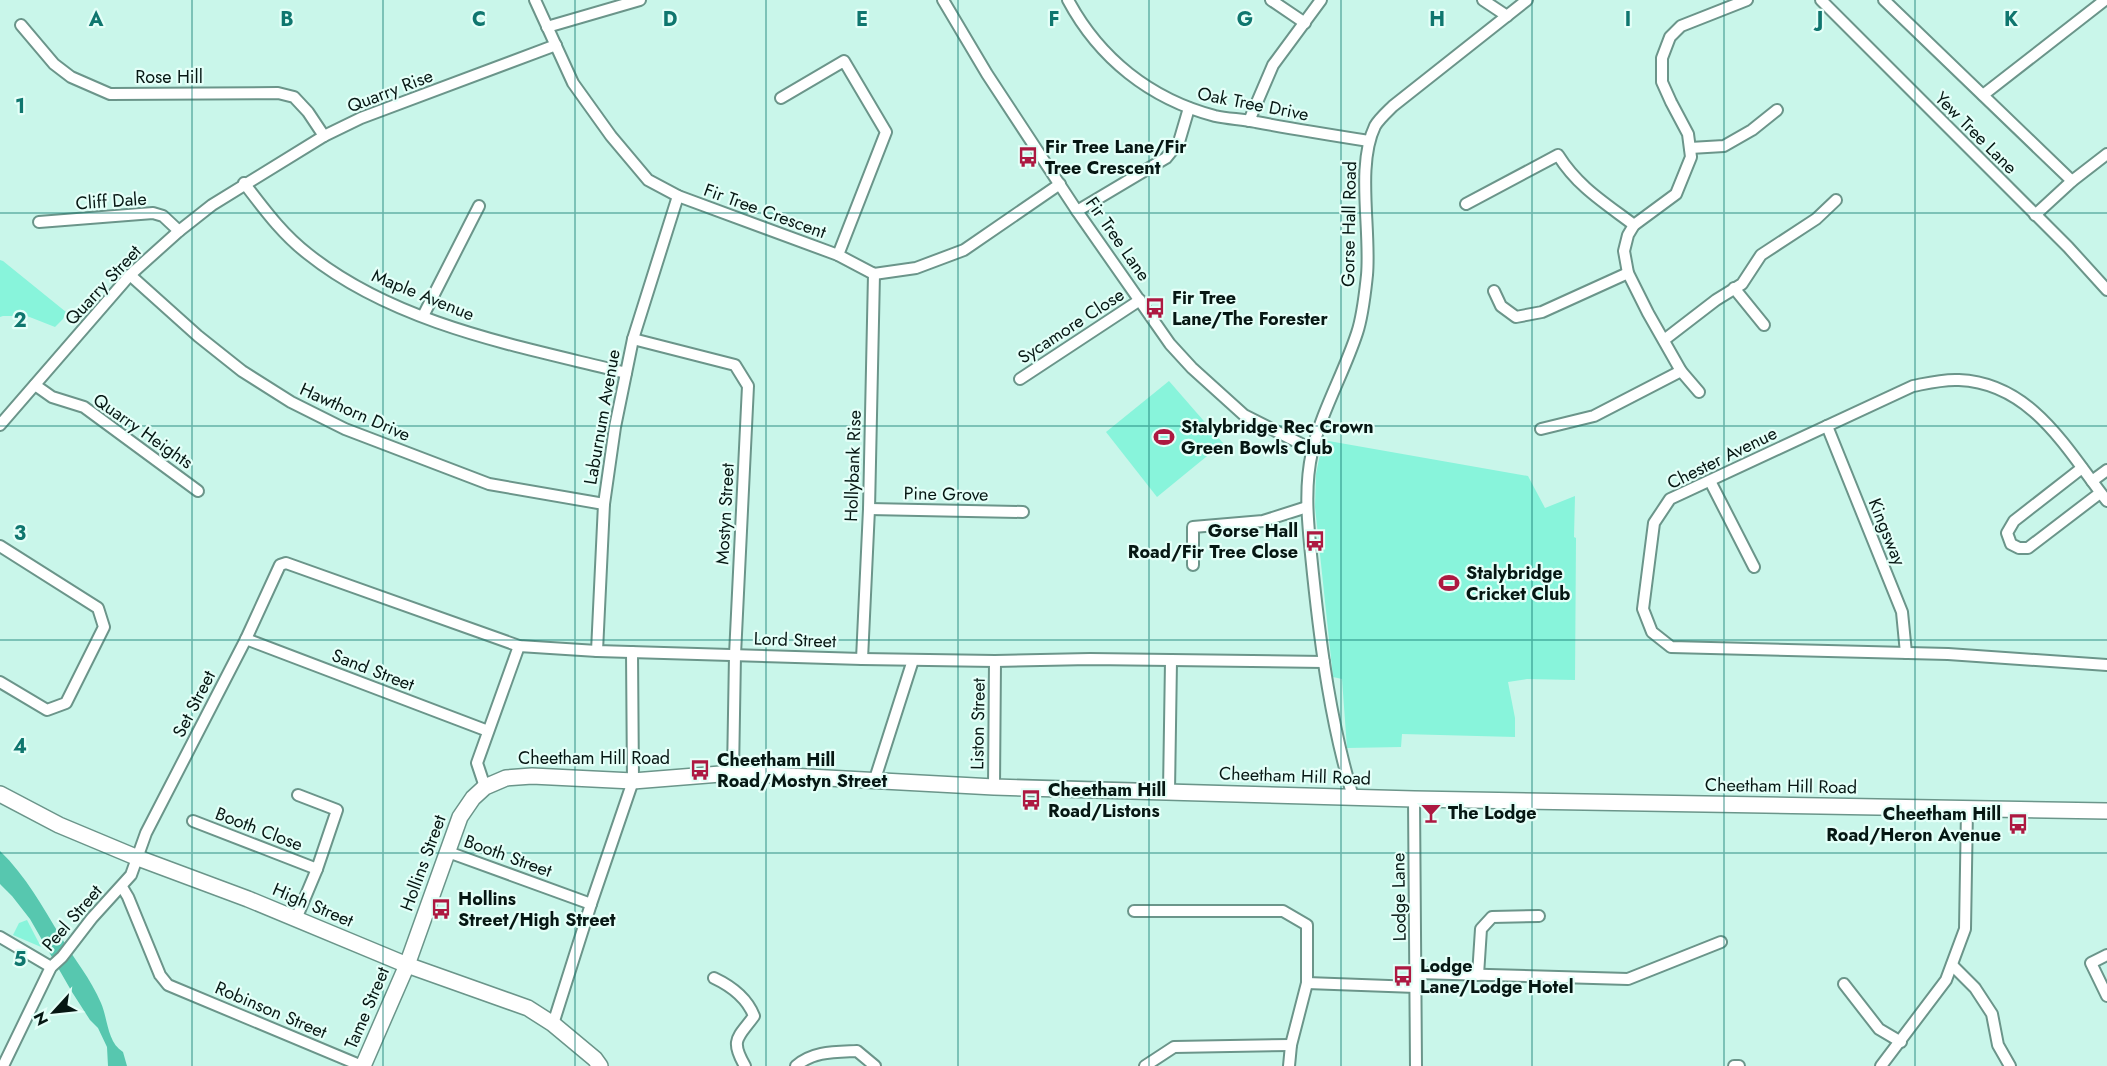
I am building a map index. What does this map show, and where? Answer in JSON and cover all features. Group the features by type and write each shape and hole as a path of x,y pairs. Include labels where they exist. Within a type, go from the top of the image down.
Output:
{"main road":[{"name":"Cheetham Hill Road","path":"485,787 506,778 532,776 633,781 733,773 994,787 1414,799 2107,811"},
{"name":"Hollins Street","path":"407,965 460,817 473,798 485,787"},
{"name":"High Street","path":"0,794 59,825 138,858 407,965 528,1008 553,1024 595,1064"},
{"name":"Tame Street","path":"362,1066 407,965"}],"street":[{"name":"Fir Tree Crescent","path":"535,0 573,83 610,136 648,180 678,196 838,255 874,274"},
{"path":"547,27 640,0"},
{"name":"Fir Tree Lane","path":"943,0 987,74 1077,211 1170,344 1192,369 1244,415 1313,450"},
{"name":"Oak Tree Drive","path":"1068,0 1080,22 1097,45 1118,66 1156,93 1189,108 1217,117 1369,141"},
{"path":"1271,0 1305,23"},
{"path":"1249,121 1273,65 1320,0"},
{"path":"1483,0 1507,16"},
{"name":"Gorse Hall Road","path":"1353,797 1341,758 1330,707 1318,626 1307,507 1308,476 1313,450 1326,410 1358,331 1363,305 1368,240 1365,161 1369,141 1377,123 1393,105 1527,0"},
{"path":"1699,392 1681,371 1628,273 1624,251 1628,235 1634,225 1676,194 1691,157 1688,134 1662,82 1662,58 1670,37 1681,26 1747,0"},
{"name":"Yew Tree Lane","path":"1821,0 2107,290"},
{"path":"1983,95 2105,0"},
{"path":"1892,2 2072,181"},
{"name":"Rose Hill","path":"21,25 54,64 71,77 110,94 278,93 294,97 308,112 324,136"},
{"name":"Quarry Rise","path":"244,183 324,136 361,118 556,45"},
{"path":"781,98 844,61 886,132 838,255"},
{"path":"1077,211 1166,158 1179,142 1189,108"},
{"path":"1690,148 1724,146 1752,130 1777,110"},
{"path":"1466,204 1568,149"},
{"path":"2035,215 2072,181 2107,154"},
{"path":"1558,155 1570,174 1634,225"},
{"name":"Quarry Street","path":"0,425 130,275 179,231 244,183"},
{"name":"Maple Avenue","path":"244,183 275,224 308,254 339,276 375,296 459,331 626,373"},
{"path":"874,274 916,268 964,250 1060,184"},
{"name":"Laburnum Avenue","path":"597,651 604,504 615,427 633,339 678,196"},
{"path":"1664,340 1716,300 1742,284 1761,255 1816,219 1836,200"},
{"path":"423,316 479,206"},
{"name":"Cliff Dale","path":"39,222 153,213 163,216 179,231"},
{"path":"1494,291 1501,306 1516,316 1542,312 1628,273"},
{"name":"Hollybank Rise","path":"862,659 869,509 874,274"},
{"name":"Hawthorn Drive","path":"130,275 242,372 291,402 345,429 489,484 604,504"},
{"path":"1734,288 1764,325"},
{"name":"Sycamore Close","path":"1020,379 1140,300"},
{"name":"Mostyn Street","path":"633,339 735,365 748,386 735,655 733,773"},
{"path":"1541,429 1594,416 1681,371"},
{"name":"Chester Avenue","path":"2104,497 2044,420 2025,403 2006,391 1956,379 1913,386 1671,499 1654,523 1643,609 1652,632 1671,647 1906,653 2107,665"},
{"name":"Quarry Heights","path":"35,385 52,397 84,407 198,491"},
{"name":"Kingsway","path":"1827,426 1902,612 1906,653"},
{"path":"2082,468 2014,521 2007,533 2011,544 2019,548 2028,548 2104,497"},
{"path":"2092,481 2107,470"},
{"path":"1710,481 1754,567"},
{"path":"1193,565 1193,527 1263,521 1307,507"},
{"name":"Pine Grove","path":"869,509 1023,512"},
{"path":"0,546 98,608 104,627 66,703 47,710 0,682"},
{"name":"Lord Street","path":"280,565 286,563 519,646 597,651 862,659 1324,662"},
{"name":"Set Street","path":"138,858 147,833 246,639 280,565"},
{"name":"Sand Street","path":"246,639 488,731"},
{"path":"485,787 477,764 519,646"},
{"path":"553,1024 633,781 632,652"},
{"path":"874,782 913,660"},
{"name":"Liston Street","path":"994,787 996,661"},
{"path":"1169,791 1171,661"},
{"name":"Booth Close","path":"193,821 317,869 337,810 298,795"},
{"name":"Lodge Lane","path":"1414,799 1416,1066"},
{"path":"1881,1066 1946,980 1965,929 1967,809"},
{"name":"Booth Street","path":"448,852 591,904"},
{"name":"Peel Street","path":"3,1066 51,967 109,898 122,887 131,875 138,858"},
{"path":"296,919 317,869"},
{"name":"Robinson Street","path":"122,887 160,975 168,985 362,1066"},
{"path":"1134,911 1283,911 1307,925 1307,983 1291,1045 1289,1066"},
{"path":"1478,975 1481,929 1492,917 1539,916"},
{"path":"0,937 51,967"},
{"path":"1416,973 1628,979 1722,942"},
{"path":"2107,955 2091,963 2107,996"},
{"path":"1952,965 1975,988 1992,1014 1998,1045 2010,1066"},
{"path":"714,978 730,985 752,1009 754,1016 736,1038 736,1047 745,1066"},
{"path":"1307,983 1416,987"},
{"path":"1844,984 1879,1029 1901,1042"},
{"path":"1145,1066 1174,1047 1291,1045"},
{"path":"796,1066 805,1058 818,1054 857,1051 875,1066"}],"shaded area":[{"path":"0,260 66,312 55,327 27,316 0,317"},
{"name":"Stalybridge Rec Crown Green Bowls Club","path":"1169,381 1223,443 1157,497 1106,432"},
{"name":"Stalybridge Cricket Club","path":"1323,440 1528,476 1545,508 1575,496 1575,680 1527,679 1508,682 1515,718 1515,737 1402,734 1401,747 1347,748 1342,679 1333,677 1315,507 1316,474"},
{"path":"0,851 33,892 97,994 111,1036 123,1052 127,1066 108,1066 107,1047 98,1028 90,1020 72,992 30,919 0,884"},
{"path":"27,920 41,947 13,935 19,923"}],"place":[{"name":"Fir Tree Lane/Fir Tree Crescent","path":"1028,157"},
{"name":"Fir Tree Lane/The Forester","path":"1155,308"},
{"name":"Stalybridge Rec Crown Green Bowls Club","path":"1164,437"},
{"name":"Gorse Hall Road/Fir Tree Close","path":"1315,541"},
{"name":"Stalybridge Cricket Club","path":"1449,583"},
{"name":"Cheetham Hill Road/Mostyn Street","path":"700,770"},
{"name":"Cheetham Hill Road/Listons","path":"1031,800"},
{"name":"The Lodge","path":"1431,813"},
{"name":"Cheetham Hill Road/Heron Avenue","path":"2018,824"},
{"name":"Hollins Street/High Street","path":"441,909"},
{"name":"Lodge Lane/Lodge Hotel","path":"1403,976"}]}
